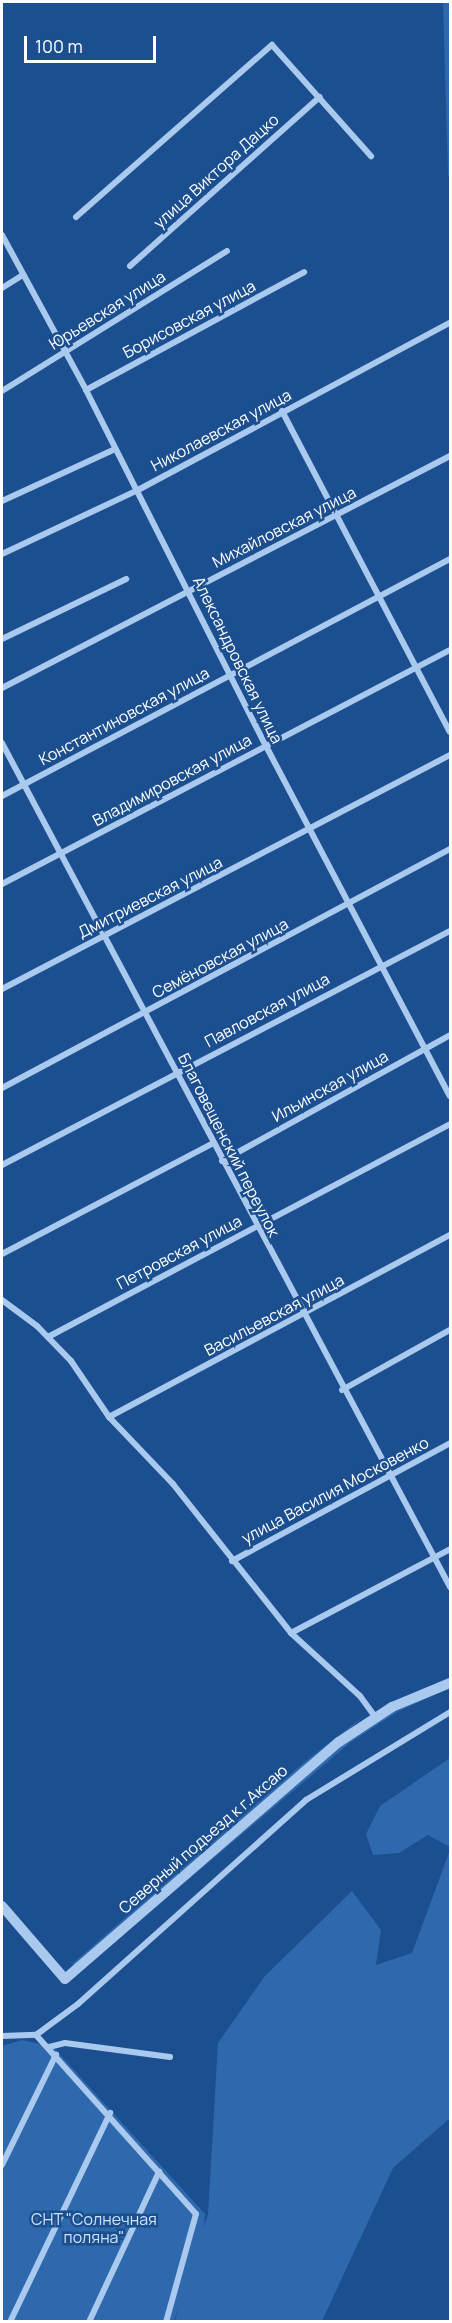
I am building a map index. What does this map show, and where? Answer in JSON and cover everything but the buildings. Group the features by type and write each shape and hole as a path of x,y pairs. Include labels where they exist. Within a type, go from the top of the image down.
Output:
{"street":[{"path":"76,217 272,45 371,156"},
{"name":"улица Виктора Дацко","path":"130,266 320,97"},
{"name":"Александровская улица","path":"2,235 86,390 189,590 229,675 450,1096"},
{"name":"Юрьевская улица","path":"2,391 227,251"},
{"name":"Борисовская улица","path":"86,390 304,272"},
{"path":"2,288 23,275"},
{"name":"Николаевская улица","path":"2,554 138,490 450,323"},
{"path":"282,411 450,732"},
{"path":"2,501 115,449"},
{"name":"Михайловская улица","path":"2,688 450,456"},
{"name":"Константиновская улица","path":"2,796 450,559"},
{"path":"2,639 126,579"},
{"name":"Владимировская улица","path":"2,884 450,650"},
{"name":"Благовещенский переулок","path":"2,743 177,1072 342,1390 392,1477 450,1587"},
{"name":"Дмитриевская улица","path":"2,989 311,831 450,755"},
{"name":"Семёновская улица","path":"2,1088 146,1014 450,849"},
{"name":"Павловская улица","path":"2,1164 450,931"},
{"name":"Ильинская улица","path":"222,1161 450,1035"},
{"name":"Петровская улица","path":"48,1337 450,1124"},
{"path":"2,1254 213,1143"},
{"name":"Васильевская улица","path":"109,1417 450,1235"},
{"path":"2,1300 48,1337 109,1417 173,1484 291,1634 360,1696 375,1717"},
{"path":"342,1390 450,1330"},
{"name":"улица Василия Московенко","path":"232,1560 392,1477 450,1443"},
{"path":"291,1634 450,1549"},
{"name":"Северный подъезд к г.Аксаю","path":"2,1906 65,1979 321,1756 375,1717 450,1683"},
{"path":"2,2036 36,2035 78,2004 306,1800 450,1712"},
{"path":"36,2035 110,2113 196,2214 166,2322"},
{"path":"49,2047 65,2043 170,2057"},
{"path":"2,2165 56,2055"},
{"path":"10,2322 110,2113"},
{"path":"89,2322 159,2172"}],"green space":[{"path":"443,2 450,2 450,177 448,175"},
{"path":"450,1688 397,1712 351,1742 79,1972 343,1744 395,1711"},
{"path":"367,1714 74,1966 72,1964 308,1759"},
{"path":"450,1758 450,1847 428,1835 399,1853 373,1855 366,1834 380,1806"},
{"name":"СНТ \"Солнечная поляна\"","path":"450,1850 450,2118 393,2168 322,2321 175,2321 180,2305 174,2321 2,2321 2,2046 22,2040 53,2047 205,2214 204,2227 208,2214 218,2043 265,1976 352,1891 381,1930 376,1965 412,1953"}]}
